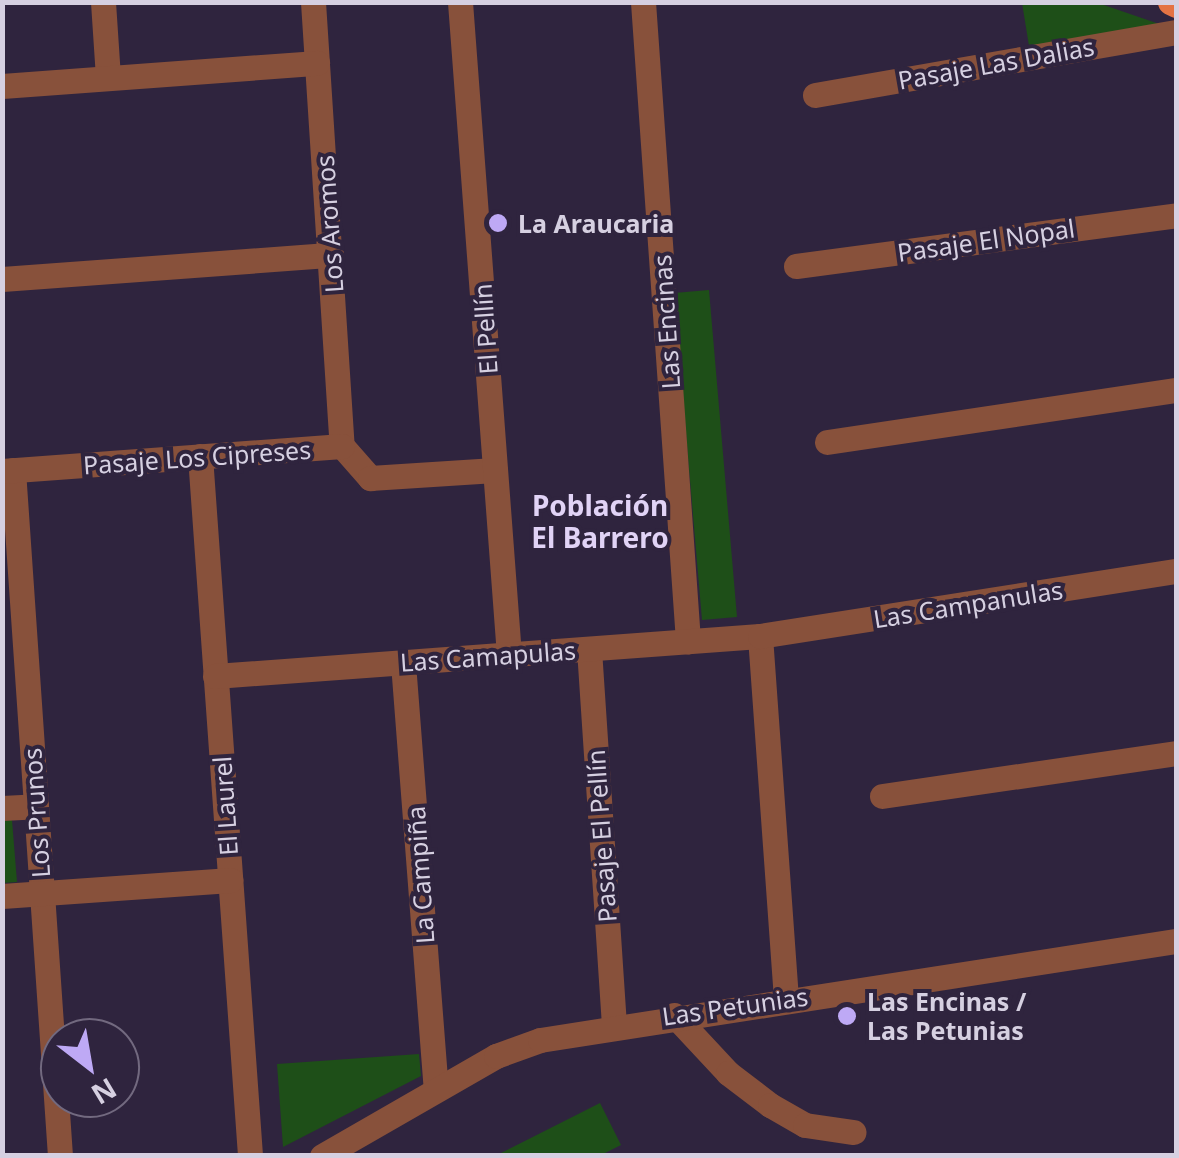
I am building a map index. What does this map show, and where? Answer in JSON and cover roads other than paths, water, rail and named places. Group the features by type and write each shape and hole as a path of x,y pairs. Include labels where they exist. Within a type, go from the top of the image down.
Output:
{"street":[{"path":"103,2 108,78"},
{"name":"Los Aromos","path":"313,2 342,446"},
{"name":"El Pellín","path":"460,2 509,655"},
{"name":"Las Encinas","path":"644,2 688,641"},
{"name":"Pasaje Las Dalias","path":"815,95 1176,32"},
{"path":"2,86 318,63"},
{"name":"Pasaje El Nopal","path":"796,266 1176,214"},
{"path":"2,279 332,254"},
{"path":"827,442 1176,390"},
{"name":"Pasaje Los Cipreses","path":"8,470 342,446 370,478 495,470"},
{"name":"El Laurel","path":"200,456 250,1156"},
{"name":"Los Prunos","path":"8,470 60,1156"},
{"name":"Las Campanulas","path":"760,636 1176,572"},
{"path":"760,636 786,999"},
{"name":"Las Camapulas","path":"216,676 760,636"},
{"name":"Pasaje El Pellín","path":"589,649 614,1023"},
{"name":"La Campiña","path":"403,663 436,1088"},
{"path":"882,796 1176,753"},
{"path":"2,808 36,806"},
{"path":"2,896 230,880"},
{"name":"Las Petunias","path":"322,1156 436,1088 517,1046 614,1023 1176,941"},
{"path":"674,1016 728,1073 770,1105 805,1125 853,1132"}],"place":[{"name":"La Araucaria","path":"498,223"},
{"name":"Las Encinas / Las Petunias","path":"847,1016"}],"district":[{"name":"Población El Barrero","path":"600,521"}]}
